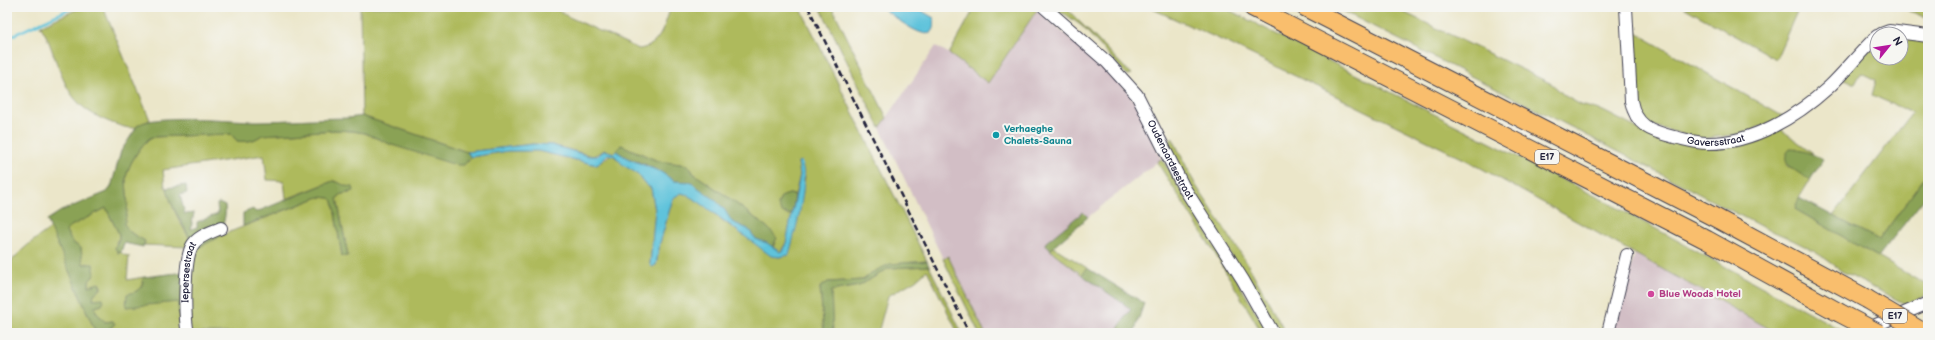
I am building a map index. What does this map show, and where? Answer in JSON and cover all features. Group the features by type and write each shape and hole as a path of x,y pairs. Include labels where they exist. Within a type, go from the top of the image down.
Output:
{"highway":[{"name":"E17","path":"1252,7 1700,236 1878,333"},
{"name":"E17","path":"1305,7 1709,214 1867,299 1924,333"}],"street":[{"name":"Oudenaardsestraat","path":"1044,7 1107,62 1137,95 1183,186 1244,280 1273,333"},
{"name":"Gaversstraat","path":"1626,7 1631,101 1634,114 1642,124 1654,132 1706,143 1745,136 1780,124 1805,107 1829,86 1869,44"},
{"path":"1909,34 1928,36"},
{"name":"Iepersestraat","path":"188,333 186,299 187,275 192,246 200,238 221,228"},
{"path":"1608,333 1627,255"},
{"path":"1857,333 1928,303"}],"shaded area":[{"path":"1037,10 1116,78 1129,93 1138,107 1161,159 1088,217 1083,212 1045,243 1050,250 1131,309 1115,333 985,333 948,256 943,259 880,128 936,46 950,54 988,83"},
{"path":"1635,253 1777,333 1612,333"}],"green space":[{"path":"82,7 103,7 150,120 133,128 112,123 99,117 81,105 68,90 45,33 40,26"},
{"path":"360,7 553,7 567,16 639,49 652,44 661,34 671,7 800,7 927,261 904,263 875,271 863,280 828,282 820,288 824,333 190,333 187,309 194,250 222,235 319,197 330,198 333,201 342,256 348,256 337,198 342,194 350,193 338,182 333,181 286,199 284,181 267,180 264,155 163,170 165,187 167,188 180,222 192,242 187,247 144,245 145,241 131,233 123,224 127,207 126,176 131,163 139,150 152,137 231,134 237,141 250,141 262,135 336,130 365,133 392,145 468,162 471,157 508,151 538,151 597,165 611,154 638,174 646,185 651,188 655,210 650,264 656,265 660,243 673,198 681,193 687,194 698,200 743,235 779,257 789,255 805,177 798,162 800,175 795,195 789,194 781,197 778,205 786,215 792,215 786,243 780,252 772,248 776,243 768,228 693,173 691,168 687,165 658,161 621,145 614,153 605,150 593,156 552,145 533,144 467,152 362,116"},
{"path":"820,7 832,7 887,118 880,128"},
{"path":"975,7 1034,7 1037,10 988,83 949,54"},
{"path":"1050,7 1065,7 1131,74 1127,75 1082,26 1065,14 1058,13"},
{"path":"1148,7 1223,7 1605,201 1845,332 1777,333 1470,162 1228,43"},
{"path":"1335,7 1393,7 1552,84 1565,96 1581,105 1603,111 1658,139 1661,136 1698,145 1779,128 1813,153 1805,153 1796,149 1787,165 1810,180 1799,198 1795,209 1928,286 1928,294 1907,305 1841,271 1833,264 1804,246 1764,228 1573,128"},
{"path":"1683,7 1799,7 1776,59"},
{"path":"1901,7 1928,7 1928,19"},
{"path":"1631,30 1784,117 1741,134 1699,139 1647,124 1636,107"},
{"path":"1909,36 1928,38 1928,173 1879,240 1833,216 1912,113 1872,95 1876,80 1861,73 1855,84 1842,78 1869,49 1869,66 1909,66"},
{"path":"362,116 467,152 471,157 464,165 456,165 392,145 365,133 335,130 262,135 250,141 237,141 231,134 152,137 148,140 135,156 126,176 128,207 124,224 131,233 145,241 143,247 124,243 121,252 118,253 115,248 119,234 106,208 71,226 66,231 72,242 81,248 83,264 93,264 95,274 89,281 89,286 99,283 101,289 94,294 93,299 103,298 104,301 102,305 95,307 96,312 105,322 113,321 115,324 110,328 108,333 96,333 47,220 61,211 107,192 111,187 121,151 138,125 148,121 177,118 268,121 348,118"},
{"path":"1172,137 1195,184 1247,263 1286,333 1277,333 1200,204 1172,154 1168,143"},
{"path":"621,145 658,161 687,165 691,168 693,173 768,228 777,238 772,248 767,243 756,239 748,229 732,222 691,182 674,181 647,165 627,158 616,151"},
{"path":"1790,149 1807,152 1823,160 1810,180 1796,171 1788,163 1786,154"},
{"path":"1161,159 1269,333 1262,333 1214,252 1157,162"},
{"path":"1928,173 1928,194 1878,257 1795,209 1799,198 1879,240"},
{"path":"333,181 353,187 354,191 342,194 337,198 348,256 342,256 333,201 330,198 319,197 243,226 243,213 253,209 256,212"},
{"path":"186,185 187,193 180,195 185,214 194,213 191,229 197,227 197,222 218,214 217,204 219,203 225,206 222,235 194,250 188,234 172,204 167,188"},
{"path":"789,194 795,195 792,215 781,212 778,205 781,197"},
{"path":"106,208 119,234 119,238 116,242 118,253 121,252 124,255 129,256 127,280 144,277 143,286 135,292 178,302 179,319 185,333 108,332 114,324 113,321 105,322 96,312 95,307 102,305 103,299 93,299 93,294 101,289 101,285 89,286 89,281 95,274 88,263 83,265 81,248 72,242 66,231 71,226"},
{"path":"1083,212 1088,217 1050,250 1045,243"},
{"path":"51,228 96,333 7,333 6,285 9,265 25,247"},
{"path":"1054,247 1087,268 1082,275 1050,250"},
{"path":"948,256 985,333 979,333 943,259"},
{"path":"927,261 929,266 889,268 859,286 831,291 833,333 824,333 820,287 828,282 863,280 875,271 890,264"},
{"path":"929,266 962,333 958,333 927,270 916,280 888,296 878,333 833,333 830,291 859,286 889,268"},
{"path":"1087,268 1144,303 1135,330 1138,333 1115,333 1131,309 1082,275"},
{"path":"185,272 185,332 181,332 178,302 126,307 127,294 134,292 141,287 144,277"}],"water":[{"path":"881,7 915,7 934,18 934,29 930,33 923,33 904,24"},
{"path":"533,144 552,145 589,156 597,156 605,150 614,153 616,151 627,158 661,172 674,181 690,182 714,199 724,209 732,222 748,229 756,239 767,243 780,252 783,250 786,243 800,175 798,162 801,161 804,181 803,194 789,255 779,257 771,256 699,202 681,193 673,198 660,243 656,265 652,267 650,265 655,210 651,188 646,185 638,174 623,165 615,156 608,154 597,165 538,151 508,151 471,157 467,152"}],"waterway":[{"path":"7,38 74,7"}],"railway":[{"path":"808,7 969,333"}],"place":[{"name":"Verhaeghe Chalets-Sauna","path":"996,135"},
{"name":"Blue Woods Hotel","path":"1651,294"}]}
